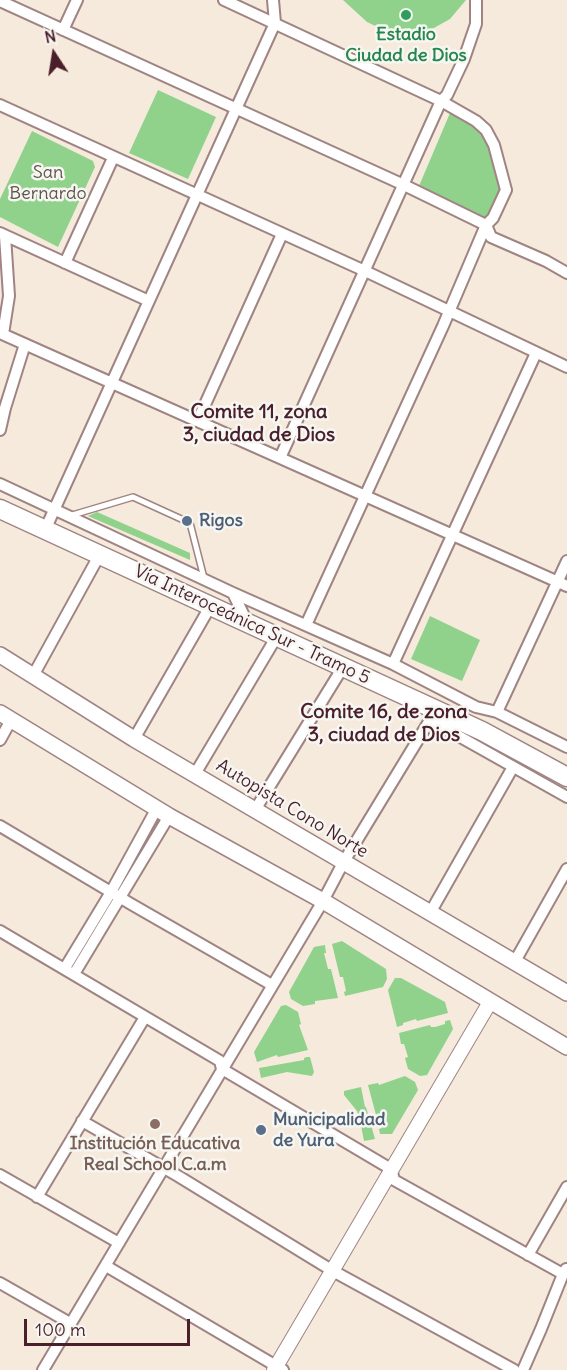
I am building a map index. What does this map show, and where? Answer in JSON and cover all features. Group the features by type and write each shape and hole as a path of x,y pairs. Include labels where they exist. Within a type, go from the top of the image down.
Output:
{"highway":[{"name":"Vía Interoceánica Sur - Tramo 5","path":"0,509 278,636 343,667 431,714 482,730 567,777"}],"main road":[{"name":"Autopista Cono Norte","path":"0,655 134,739 567,993"},
{"path":"3,716 163,812 324,901 567,1047"}],"street":[{"path":"63,30 77,0"},
{"path":"224,0 441,100 476,121 486,130 494,145 506,190 493,218 486,225 366,497 306,625"},
{"path":"45,530 275,23 273,0"},
{"path":"280,458 441,100 447,95 464,59 476,24 476,0"},
{"path":"0,1 404,185 486,225 491,237 546,261 567,273"},
{"path":"0,105 567,367"},
{"path":"65,263 113,158"},
{"path":"198,420 282,234"},
{"path":"2,235 149,301"},
{"path":"2,235 9,296 2,334 562,584"},
{"path":"0,430 25,345"},
{"path":"393,664 536,353"},
{"path":"0,484 233,593 393,664 476,707 497,712 567,747"},
{"path":"33,674 100,554"},
{"path":"497,712 562,584 567,561"},
{"path":"233,593 247,622"},
{"path":"134,739 211,605"},
{"path":"195,774 278,636"},
{"path":"255,810 343,667"},
{"path":"47,1369 70,1323 324,901 343,862 431,714 513,767 567,797"},
{"path":"0,740 3,716"},
{"path":"430,913 513,767"},
{"path":"69,971 163,812"},
{"path":"0,826 272,985"},
{"path":"514,963 567,869"},
{"path":"0,932 220,1061 222,1069 391,1169 394,1180 528,1255 565,1271 522,1370"},
{"path":"106,1266 278,1369 391,1169 490,1002"},
{"path":"37,1197 145,1017"},
{"path":"82,1121 163,1167 333,1271 514,1370"},
{"path":"0,1175 119,1243"},
{"path":"528,1255 567,1188"},
{"path":"0,1283 70,1323"}],"lane":[{"path":"69,516 133,496 190,523 204,579"}],"green space":[{"name":"Estadio Ciudad de Dios","path":"343,0 466,0 450,19 432,29 409,33 386,31 367,22"},
{"path":"158,90 216,117 188,179 129,153"},
{"path":"450,113 482,132 489,146 501,189 486,218 419,186"},
{"name":"San Bernardo","path":"32,131 93,161 95,167 58,247 0,217 0,199"},
{"path":"97,512 190,553 190,560 88,516"},
{"path":"430,616 480,640 462,681 411,659"},
{"path":"342,941 386,969 387,979 383,987 345,996 343,977 340,977 332,944"},
{"path":"325,945 326,953 324,953 328,969 331,969 338,998 315,1001 315,1004 303,1006 291,999 289,992 314,947"},
{"path":"395,978 401,978 445,1002 448,1013 417,1021 416,1019 397,1027 388,990"},
{"path":"286,1005 298,1012 301,1024 299,1025 308,1050 278,1057 277,1055 257,1062 254,1052 281,1006"},
{"path":"450,1020 453,1029 427,1075 420,1076 408,1069 405,1058 408,1057 404,1044 401,1044 399,1033 430,1025 435,1027"},
{"path":"310,1057 314,1072 312,1076 287,1072 261,1078 259,1068 304,1060"},
{"path":"405,1076 415,1082 418,1090 392,1134 380,1134 379,1129 382,1128 368,1085 378,1083 379,1085"},
{"path":"361,1087 375,1139 364,1141 357,1111 344,1095 344,1091"}],"place":[{"name":"Estadio Ciudad de Dios","path":"406,15"},
{"name":"Rigos","path":"187,521"},
{"name":"Institución Educativa Real School C.a.m","path":"155,1124"},
{"name":"Municipalidad de Yura","path":"261,1130"}],"district":[{"name":"Comite 11, zona 3, ciudad de Dios","path":"259,424"},
{"name":"Comite 16, de zona 3, ciudad de Dios","path":"384,724"}]}
